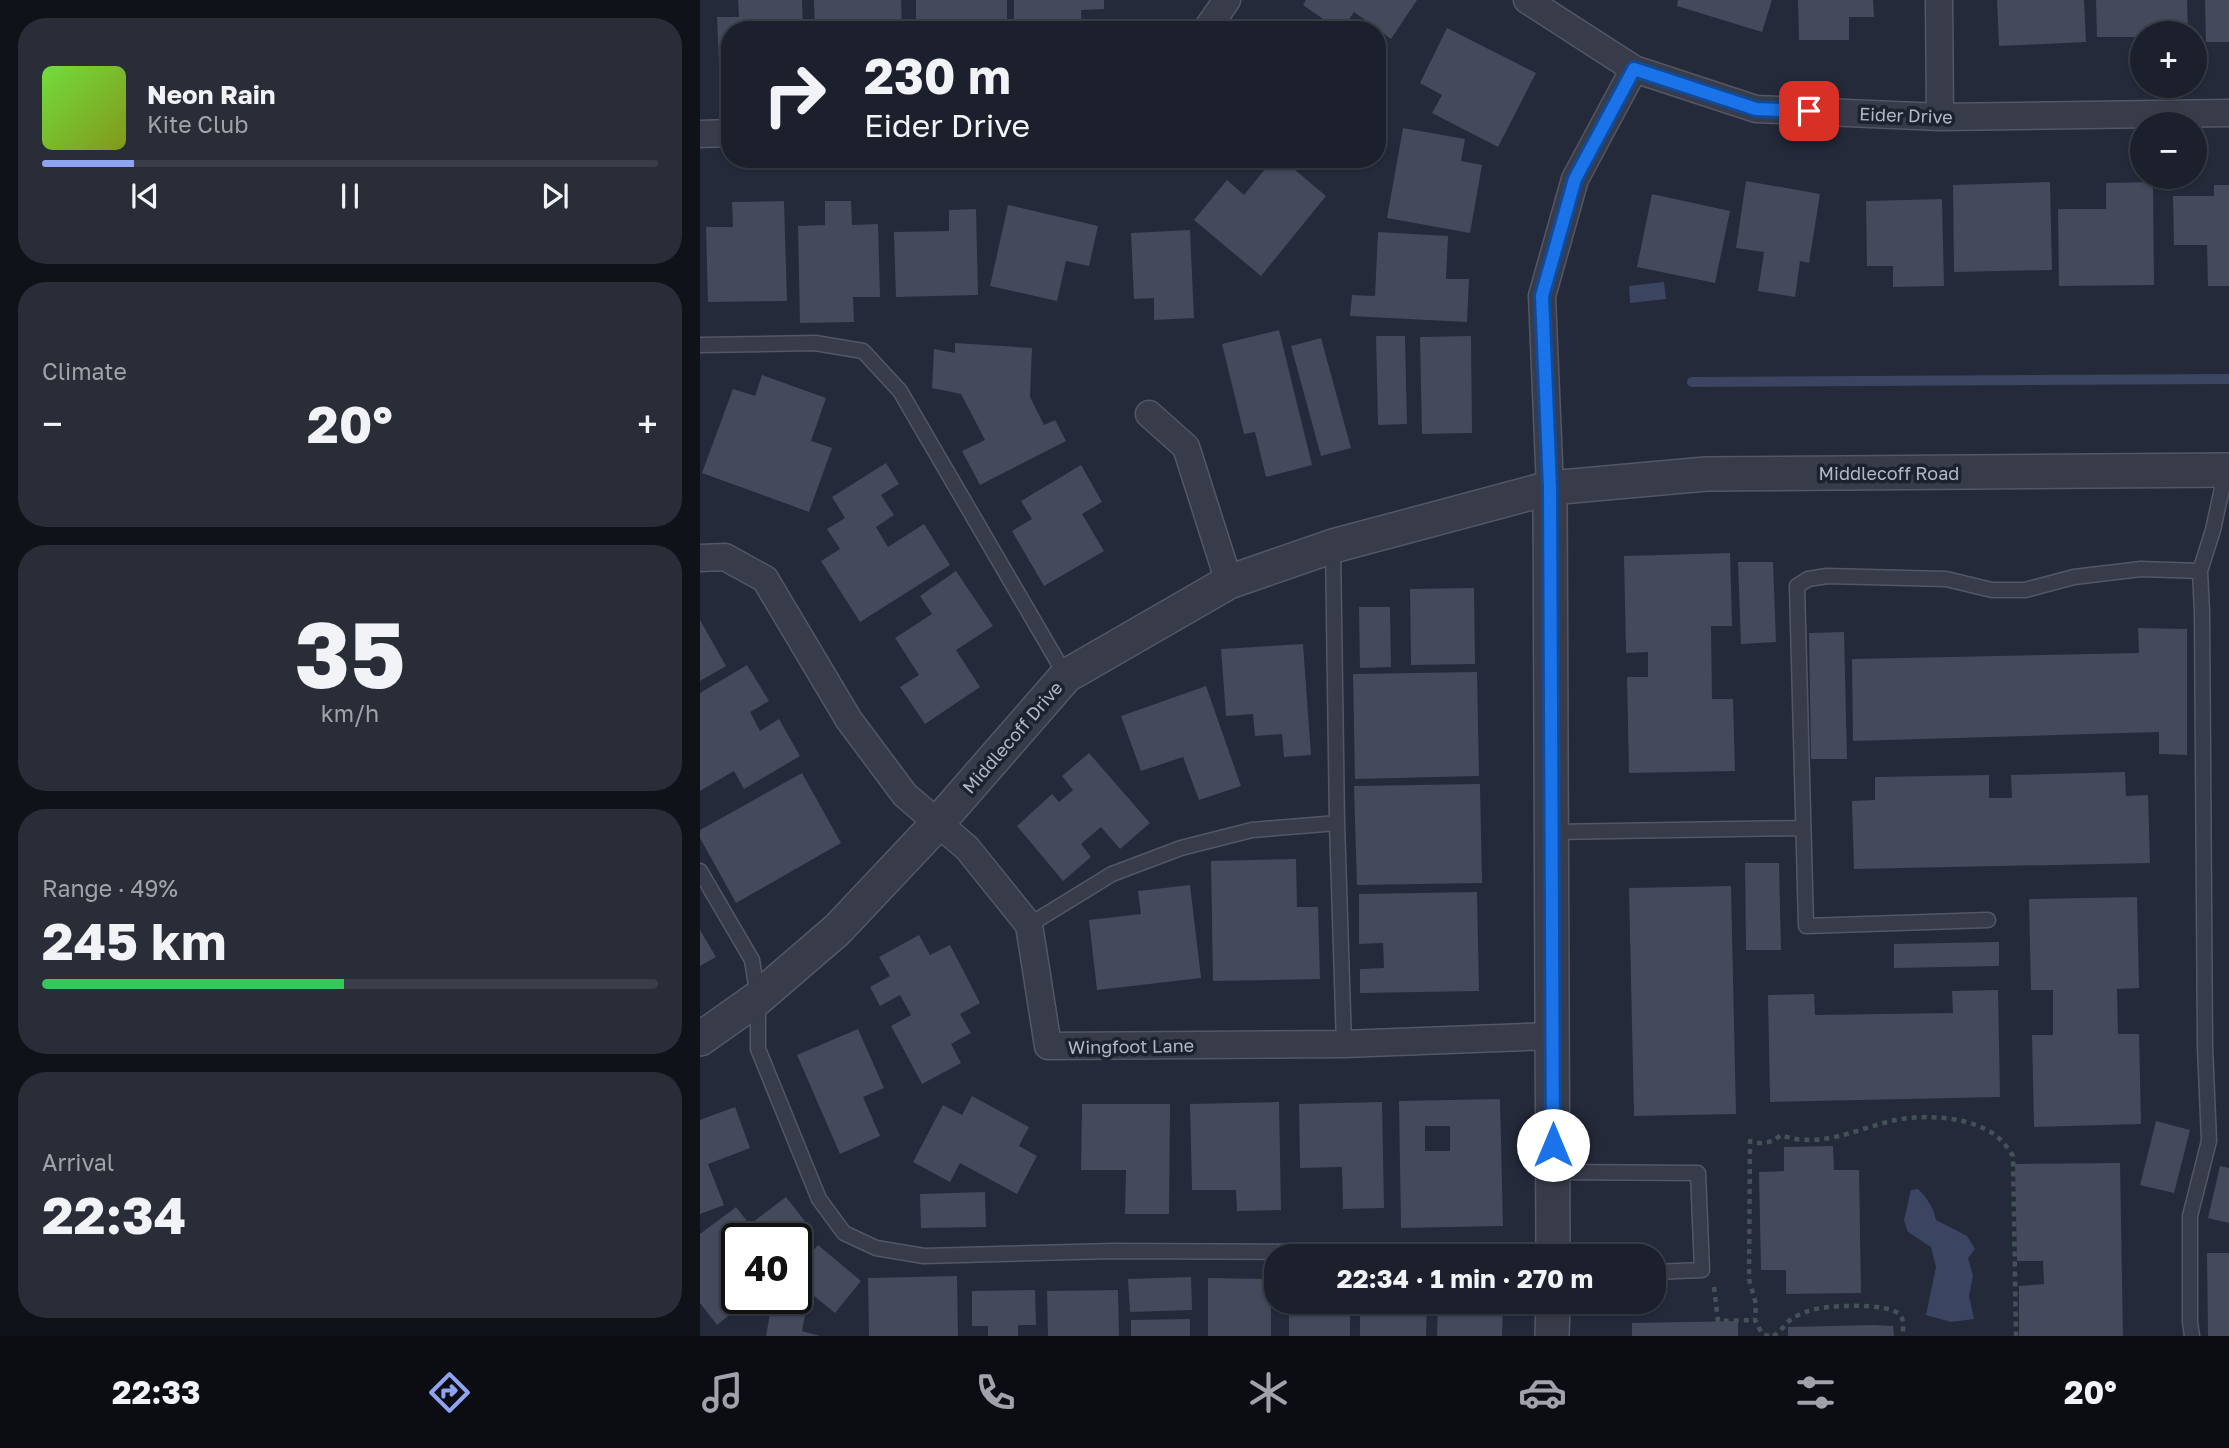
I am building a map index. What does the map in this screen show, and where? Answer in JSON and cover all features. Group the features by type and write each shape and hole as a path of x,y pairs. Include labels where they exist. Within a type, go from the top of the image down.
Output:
{"street":[{"path":"1212,21 1227,0"},
{"name":"Eider Drive","path":"1527,0 1634,69 1756,109 1940,117 2229,113"},
{"path":"1939,0 1940,117"},
{"path":"1553,1244 1550,488 1542,296 1575,179 1634,69"},
{"path":"700,134 721,134"},
{"path":"1149,414 1186,447 1229,582"},
{"name":"Middlecoff Road","path":"1550,488 1706,474 2227,470"},
{"name":"Middlecoff Drive","path":"700,1039 758,998 837,930 937,824 1066,676 1229,582 1333,546 1550,488"},
{"path":"700,558 725,557 765,579 849,720 905,795 967,848 1030,925"},
{"name":"Wingfoot Lane","path":"1030,925 1048,1046 1344,1044 1553,1036"},
{"path":"1552,1314 1552,1336"}],"lane":[{"path":"700,345 815,343 863,351 900,391 1066,676"},
{"path":"2192,1336 2190,1216 2210,1141 2205,1047 2200,571 2227,470"},
{"path":"1333,546 1337,823 1344,1044"},
{"path":"1988,920 1806,926 1797,586 1808,579 1827,576 1946,579 1992,590 2025,590 2074,577 2141,569 2200,571"},
{"path":"1030,925 1112,874 1181,848 1252,830 1337,823"},
{"path":"1552,832 1803,828"},
{"path":"700,871 751,960 758,998 758,1049 819,1199 844,1233 876,1248 923,1256 1114,1251 1264,1252"},
{"path":"1553,1172 1698,1173 1702,1270 1666,1272"}],"path":[{"path":"1902,1336 1903,1322 1899,1313 1891,1308 1877,1306 1812,1309 1793,1318 1785,1328 1771,1336 1762,1334 1755,1320 1756,1304 1749,1279 1751,1142 1773,1142 1781,1135 1793,1140 1824,1140 1895,1120 1935,1118 1969,1123 1988,1130 2004,1142 2013,1156 2016,1336"},
{"path":"1702,1270 1714,1285 1718,1321 1755,1320"}],"water":[{"path":"1664,282 1666,299 1630,303 1629,286"},
{"path":"1918,1189 1930,1203 1936,1220 1967,1236 1975,1249 1968,1258 1973,1276 1969,1296 1974,1319 1951,1322 1926,1315 1936,1267 1931,1247 1908,1232 1904,1220 1911,1190"}],"building":[{"path":"738,0 802,0 803,21 721,21 719,66 717,17 739,17"},
{"path":"814,0 901,0 902,21 815,21"},
{"path":"916,0 1007,0 1007,21 916,21"},
{"path":"1014,0 1104,0 1104,9 1081,10 1082,21 1014,21"},
{"path":"1306,0 1417,0 1391,39 1386,35 1386,21 1366,21 1354,12 1348,21 1326,21 1303,5"},
{"path":"1678,0 1772,0 1762,32 1677,6"},
{"path":"1798,0 1873,0 1874,17 1849,17 1849,40 1799,40"},
{"path":"1997,0 2084,0 2086,42 1999,46"},
{"path":"2096,0 2187,0 2188,21 2130,21 2130,37 2097,37"},
{"path":"2205,0 2229,0 2229,42 2207,42"},
{"path":"1447,28 1536,73 1498,147 1432,113 1442,95 1420,83"},
{"path":"1403,128 1465,139 1461,161 1482,165 1470,233 1387,218"},
{"path":"1266,168 1293,168 1326,196 1261,276 1194,220 1227,180 1244,195"},
{"path":"1746,181 1820,194 1809,263 1800,261 1795,297 1758,291 1764,252 1736,248"},
{"path":"2050,182 2052,270 1954,272 1953,185"},
{"path":"2130,182 2130,189 2153,189 2154,285 2059,286 2058,209 2106,209 2106,183"},
{"path":"2214,185 2229,185 2229,286 2208,286 2207,245 2174,245 2173,196 2214,196"},
{"path":"1652,194 1730,211 1715,283 1637,267"},
{"path":"1942,199 1944,286 1893,287 1893,266 1867,266 1866,201"},
{"path":"784,201 787,301 708,302 706,227 733,227 732,202"},
{"path":"825,201 851,201 852,225 878,224 880,297 853,297 854,322 800,323 798,226 825,225"},
{"path":"1008,205 1098,226 1089,266 1066,261 1057,301 990,286"},
{"path":"976,209 978,295 896,297 894,232 949,231 949,210"},
{"path":"1190,230 1194,318 1154,320 1154,298 1134,299 1131,233"},
{"path":"1378,232 1448,236 1446,279 1469,279 1467,322 1350,316 1352,295 1375,296"},
{"path":"1279,330 1312,465 1266,477 1255,432 1244,434 1222,344"},
{"path":"1376,336 1405,336 1407,424 1378,425"},
{"path":"1471,336 1472,433 1422,434 1420,337"},
{"path":"1321,338 1351,448 1321,456 1291,346"},
{"path":"955,343 1032,348 1030,397 1044,425 1055,420 1066,441 980,485 962,451 985,440 961,394 932,388 934,349 955,353"},
{"path":"762,375 826,398 811,441 832,448 809,512 702,473 733,389 755,396"},
{"path":"886,463 899,484 881,495 894,515 876,527 888,547 924,524 950,565 860,622 821,561 840,549 827,529 845,518 832,497"},
{"path":"1081,465 1102,502 1082,514 1104,551 1044,586 1012,531 1032,519 1021,501"},
{"path":"1730,553 1732,626 1711,626 1712,699 1733,699 1735,771 1629,773 1627,677 1648,677 1648,652 1626,653 1624,556"},
{"path":"1738,562 1773,562 1776,642 1741,644"},
{"path":"956,571 993,626 956,650 980,687 925,724 900,687 919,675 895,638 932,614 920,596"},
{"path":"1474,588 1475,664 1411,665 1410,589"},
{"path":"1359,607 1390,607 1391,667 1360,668"},
{"path":"700,620 726,666 700,681"},
{"path":"2138,628 2187,629 2187,755 2159,754 2159,732 1853,741 1852,659 2139,653"},
{"path":"1844,632 1847,759 1811,759 1809,633"},
{"path":"1303,644 1311,755 1284,757 1282,734 1255,736 1253,714 1226,716 1221,649"},
{"path":"747,665 769,701 750,712 760,731 779,719 800,756 744,789 734,771 700,791 700,693"},
{"path":"1477,672 1479,776 1355,779 1353,674"},
{"path":"1206,686 1241,786 1199,800 1183,757 1141,771 1121,716"},
{"path":"1089,753 1150,823 1120,849 1101,827 1081,844 1091,857 1063,881 1017,826 1052,794 1059,802 1073,790 1062,776"},
{"path":"2125,772 2126,796 2148,795 2150,863 1854,869 1852,801 1875,800 1875,777 1989,775 1989,798 2012,798 2011,775"},
{"path":"802,773 841,843 736,903 700,838 700,830"},
{"path":"1480,784 1482,883 1357,885 1354,786"},
{"path":"1296,859 1297,907 1318,907 1320,979 1213,981 1211,861"},
{"path":"1745,863 1779,863 1781,950 1746,950"},
{"path":"1190,885 1201,978 1097,990 1089,920 1141,914 1138,891"},
{"path":"1731,886 1736,1114 1634,1116 1629,888"},
{"path":"1477,892 1479,991 1360,993 1360,969 1384,968 1383,943 1359,944 1359,894"},
{"path":"2137,897 2139,988 2117,989 2118,1034 2139,1034 2141,1124 2034,1127 2032,1035 2053,1035 2053,990 2031,990 2029,899"},
{"path":"700,930 716,957 700,966"},
{"path":"919,935 930,955 950,945 980,1003 960,1014 971,1033 951,1044 961,1063 922,1084 891,1026 911,1015 900,995 880,1006 870,987 890,976 879,957"},
{"path":"1999,942 1999,966 1894,968 1894,944"},
{"path":"1998,990 2000,1097 1770,1102 1768,995 1814,994 1815,1015 1953,1013 1952,991"},
{"path":"858,1029 884,1088 863,1097 880,1136 840,1154 797,1055"},
{"path":"972,1096 1029,1127 1019,1146 1037,1156 1017,1194 960,1163 950,1182 913,1162 943,1105 962,1115"},
{"path":"1500,1099 1503,1226 1401,1228 1399,1101","holes":["1425,1126 1450,1126 1450,1151 1425,1151"]},
{"path":"1279,1102 1281,1210 1237,1211 1236,1190 1192,1190 1190,1104"},
{"path":"1382,1102 1384,1208 1343,1209 1342,1167 1300,1168 1299,1104"},
{"path":"1082,1104 1170,1104 1169,1214 1125,1214 1126,1170 1081,1170"},
{"path":"735,1107 750,1148 708,1164 724,1205 700,1214 700,1120"},
{"path":"2156,1121 2190,1130 2174,1193 2140,1185"},
{"path":"1833,1146 1834,1170 1859,1170 1861,1293 1786,1294 1786,1270 1761,1270 1759,1172 1784,1171 1784,1147"},
{"path":"2120,1163 2123,1336 2019,1336 2019,1286 2044,1284 2043,1261 2017,1261 2015,1164"},
{"path":"2220,1166 2229,1168 2229,1223 2208,1218"},
{"path":"985,1192 986,1227 921,1228 920,1194"},
{"path":"786,1197 806,1223 754,1223"},
{"path":"736,1207 748,1223 721,1223 721,1314 731,1314 717,1325 700,1303 700,1234"},
{"path":"818,1245 861,1281 835,1313 812,1294 812,1252"},
{"path":"2207,1253 2229,1253 2229,1336 2208,1336"},
{"path":"957,1276 958,1336 869,1336 868,1278"},
{"path":"1191,1277 1192,1310 1130,1312 1128,1279"},
{"path":"1208,1278 1264,1279 1264,1314 1271,1314 1271,1336 1208,1336"},
{"path":"1035,1290 1036,1325 1018,1325 1018,1336 988,1336 988,1326 972,1326 972,1291"},
{"path":"1118,1290 1119,1336 1048,1336 1047,1291"},
{"path":"770,1314 805,1314 802,1331 820,1336 766,1336"},
{"path":"1289,1314 1350,1314 1350,1336 1289,1336"},
{"path":"1360,1314 1427,1314 1426,1336 1360,1336"},
{"path":"1438,1314 1503,1314 1502,1336 1437,1336"},
{"path":"1190,1319 1190,1336 1131,1336 1131,1320"},
{"path":"1738,1321 1738,1336 1632,1336 1632,1323"},
{"path":"1893,1326 1894,1336 1788,1336 1788,1327"}],"waterway":[{"path":"1692,382 2229,379"}],"route":[{"path":"1553,1145 1550,488 1542,296 1575,179 1634,69 1756,109 1809,111"}]}
